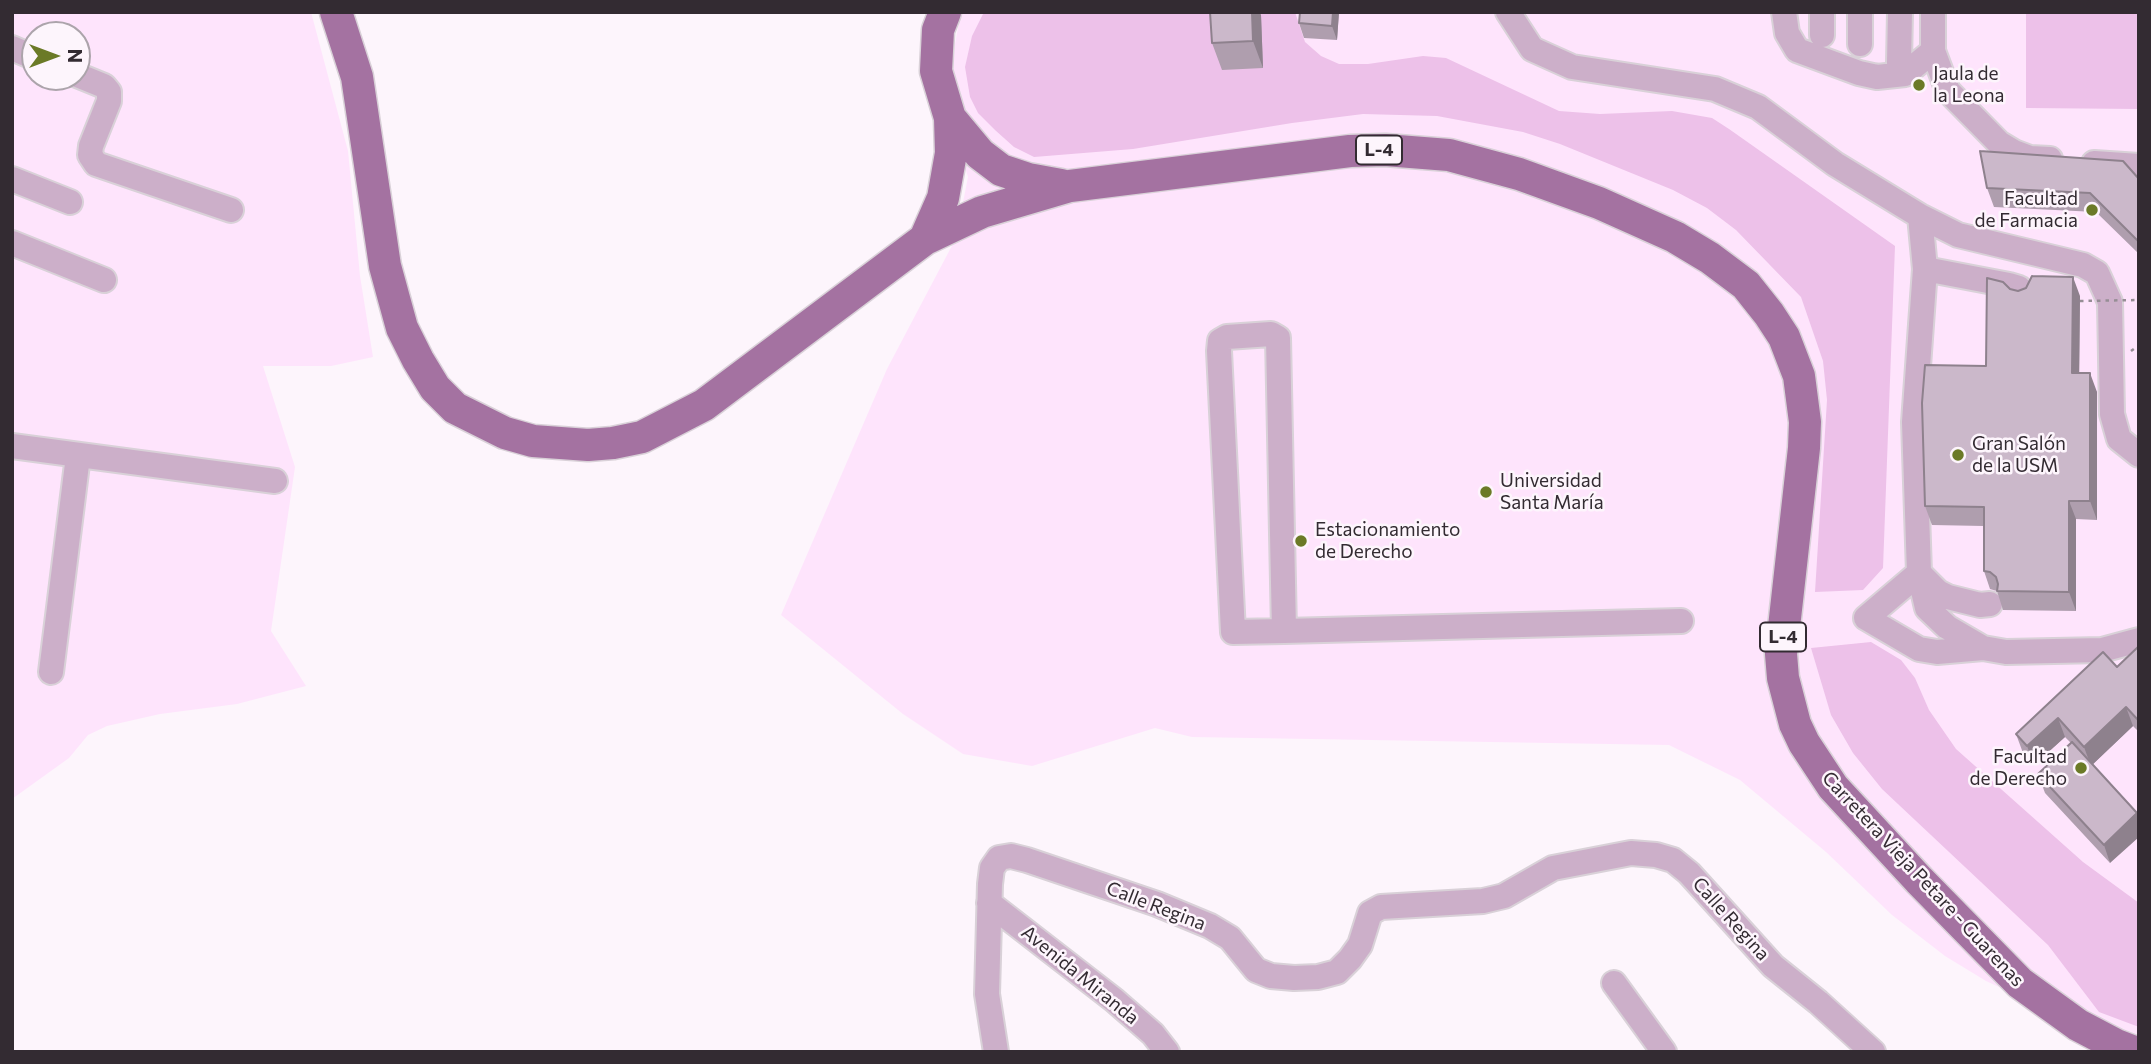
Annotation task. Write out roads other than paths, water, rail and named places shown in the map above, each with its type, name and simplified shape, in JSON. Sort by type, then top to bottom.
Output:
[{"type":"main road","points":[[336,12],[357,77],[385,266],[402,328],[435,388],[455,408],[505,433],[533,441],[565,445],[613,443],[642,437],[704,405],[925,239],[982,212],[1070,186]]},
{"type":"main road","name":"L-4","points":[[945,12],[938,30],[936,71],[950,118],[980,154],[1001,170],[1028,179],[1070,186]]},
{"type":"main road","points":[[925,239],[936,215],[947,178],[951,153],[950,118]]},
{"type":"main road","name":"Carretera Vieja Petare - Guarenas","points":[[1070,186],[1350,151],[1385,150],[1449,155],[1519,174],[1598,203],[1675,237],[1710,258],[1746,285],[1784,337],[1799,376],[1803,398],[1803,461],[1781,654],[1783,678],[1795,724],[1804,743],[1833,787],[2020,983],[2078,1025],[2134,1052]]},
{"type":"street","points":[[1508,12],[1532,49],[1572,67],[1715,89],[1758,107],[1835,164],[1920,216],[1958,235],[2070,261],[2097,273],[2110,302],[2112,414],[2119,439],[2139,455]]},
{"type":"street","points":[[1784,12],[1787,33],[1797,50],[1859,73],[1877,77],[1905,74],[1933,51]]},
{"type":"street","points":[[1860,12],[1860,44]]},
{"type":"street","points":[[1900,12],[1899,63],[1905,74]]},
{"type":"street","points":[[1933,12],[1933,51],[1948,91],[1999,143],[2030,158],[2139,166]]},
{"type":"street","points":[[91,81],[104,86],[109,92],[91,146],[90,155],[96,164],[231,210]]},
{"type":"street","points":[[12,179],[69,202]]},
{"type":"street","points":[[1920,216],[1925,269],[1914,422],[1919,573],[1927,608],[1947,627],[1983,648]]},
{"type":"street","points":[[12,243],[104,280]]},
{"type":"street","points":[[1925,269],[2009,285],[2019,288],[2024,295]]},
{"type":"street","points":[[1284,631],[1278,338],[1271,334],[1227,337],[1220,341],[1219,351],[1233,632],[1284,631],[1681,621]]},
{"type":"street","points":[[12,446],[275,481]]},
{"type":"street","points":[[51,672],[78,456]]},
{"type":"street","points":[[1919,573],[1938,592],[1948,597],[1980,605],[1990,604]]},
{"type":"street","points":[[1919,573],[1866,618],[1919,649],[1937,652],[1983,648],[2006,652],[2102,650],[2139,640]]},
{"type":"street","name":"Calle Regina","points":[[996,1052],[987,994],[989,902],[992,869],[999,858],[1011,856],[1157,904],[1210,926],[1230,938],[1256,970],[1270,976],[1318,977],[1337,972],[1350,959],[1360,945],[1370,913],[1381,906],[1483,901],[1504,896],[1553,869],[1631,853],[1656,855],[1673,860],[1689,873],[1773,965],[1873,1052]]},
{"type":"street","name":"Avenida Miranda","points":[[989,902],[1114,1000],[1153,1034],[1167,1052]]},
{"type":"street","points":[[1614,984],[1664,1052]]},
{"type":"place","name":"Jaula de la Leona","points":[[1919,85]]},
{"type":"place","name":"Facultad de Farmacia","points":[[2092,210]]},
{"type":"place","name":"Gran Salón de la USM","points":[[1958,455]]},
{"type":"place","name":"Universidad Santa María","points":[[1486,492]]},
{"type":"place","name":"Estacionamiento de Derecho","points":[[1301,541]]},
{"type":"place","name":"Facultad de Derecho","points":[[2081,768]]}]
